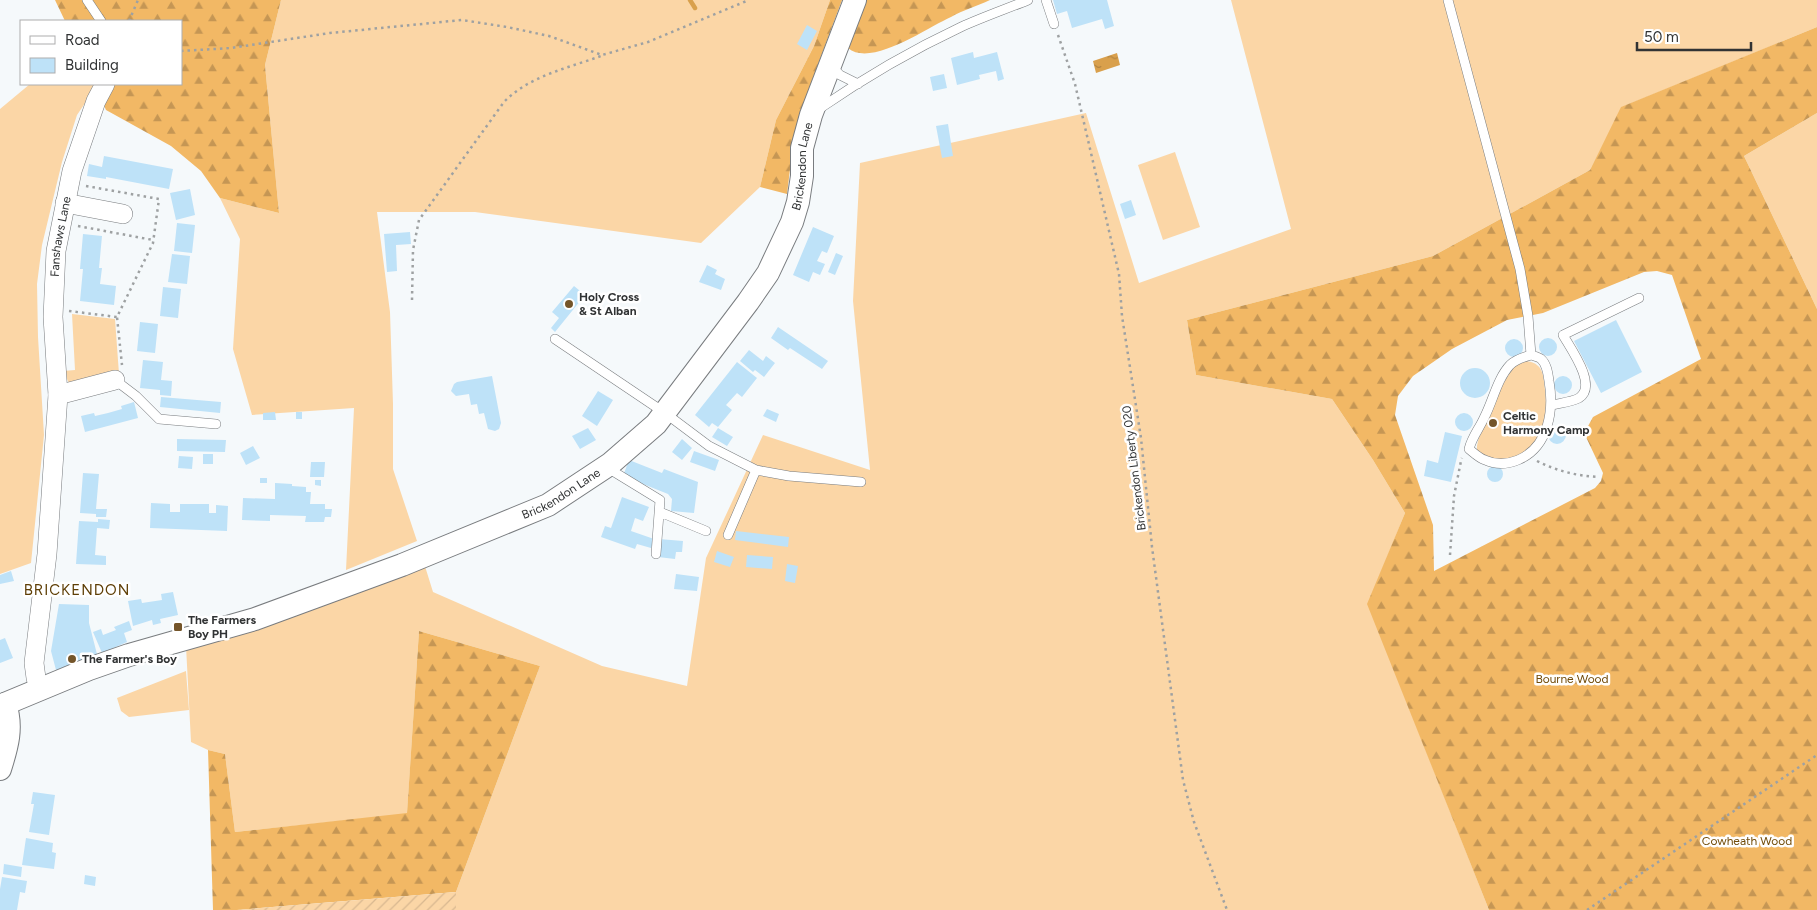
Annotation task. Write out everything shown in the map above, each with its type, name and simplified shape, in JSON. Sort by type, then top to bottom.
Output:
[{"type":"street","name":"Brickendon Lane","points":[[3,705],[89,669],[129,655],[255,619],[402,565],[548,505],[610,464],[656,424],[748,302],[768,272],[784,240],[798,202],[802,176],[802,148],[810,115],[855,0]]},
{"type":"street","name":"Fanshaws Lane","points":[[40,690],[35,671],[35,656],[47,554],[58,395],[53,310],[56,251],[70,183],[96,101],[104,85]]},
{"type":"street","points":[[65,203],[124,214]]},
{"type":"street","points":[[58,395],[115,380]]},
{"type":"street","points":[[0,768],[9,734],[9,714],[3,705]]},
{"type":"lane","points":[[87,0],[100,20]]},
{"type":"lane","points":[[810,115],[928,43],[962,26],[1028,0]]},
{"type":"lane","points":[[1046,0],[1054,24]]},
{"type":"lane","points":[[1448,0],[1520,269],[1528,316],[1531,354]]},
{"type":"lane","points":[[829,64],[840,75],[858,84]]},
{"type":"lane","points":[[1552,405],[1577,399],[1583,394],[1585,387],[1586,377],[1563,335],[1639,298]]},
{"type":"lane","points":[[555,339],[665,413],[709,446],[756,470],[789,476],[861,482]]},
{"type":"lane","points":[[1531,354],[1541,359],[1548,374],[1552,405],[1544,433],[1537,447],[1528,454],[1511,463],[1498,463],[1484,460],[1469,449],[1471,439],[1508,368],[1520,358],[1531,354]]},
{"type":"lane","points":[[115,380],[136,396],[159,419],[216,424]]},
{"type":"lane","points":[[610,464],[612,470],[660,500],[656,554]]},
{"type":"lane","points":[[728,535],[756,470]]},
{"type":"lane","points":[[660,512],[706,531]]},
{"type":"path","points":[[129,20],[138,0]]},
{"type":"path","points":[[412,300],[413,250],[418,220],[504,102],[514,92],[535,80],[602,55],[648,42],[749,0]]},
{"type":"path","points":[[182,51],[231,48],[330,33],[462,20],[549,36],[602,55]]},
{"type":"path","name":"Brickendon Liberty 020","points":[[1054,24],[1075,84],[1119,274],[1122,316],[1141,438],[1152,547],[1183,780],[1194,822],[1227,910]]},
{"type":"path","points":[[70,183],[159,199],[154,240],[117,318],[123,377],[115,380]]},
{"type":"path","points":[[61,223],[154,240]]},
{"type":"path","points":[[53,310],[117,318]]},
{"type":"path","points":[[1450,556],[1454,496],[1460,461],[1469,449]]},
{"type":"path","points":[[1528,454],[1539,462],[1564,472],[1580,476],[1599,477]]},
{"type":"path","points":[[1587,910],[1817,755]]},
{"type":"shaded area","points":[[281,0],[830,0],[814,46],[776,120],[760,187],[701,243],[475,212],[377,212],[390,312],[393,469],[417,541],[346,570],[354,408],[252,415],[233,349],[240,239],[220,198],[279,213],[265,65]]},
{"type":"shaded area","points":[[1231,0],[1817,0],[1817,27],[1622,107],[1590,170],[1433,256],[1187,320],[1196,375],[1332,399],[1373,460],[1405,513],[1368,604],[1489,910],[456,910],[456,892],[540,666],[419,631],[407,814],[235,832],[225,754],[208,750],[191,742],[186,646],[424,563],[433,592],[602,666],[687,686],[706,558],[763,435],[870,470],[853,301],[860,163],[1086,113],[1139,283],[1291,229]]},
{"type":"shaded area","points":[[29,85],[97,85],[77,115],[62,162],[42,245],[37,284],[44,435],[31,563],[0,574],[0,109]]},
{"type":"shaded area","points":[[1817,113],[1817,309],[1744,156]]},
{"type":"shaded area","points":[[1175,152],[1200,227],[1163,240],[1138,165]]},
{"type":"shaded area","points":[[72,314],[115,319],[119,374],[69,383],[63,371],[75,370]]},
{"type":"shaded area","points":[[1526,361],[1538,366],[1544,379],[1545,414],[1539,437],[1533,446],[1514,458],[1494,460],[1488,458],[1477,450],[1485,422],[1503,384],[1513,368],[1519,363]]},
{"type":"shaded area","points":[[186,671],[189,710],[129,717],[121,711],[117,698]]},
{"type":"shaded area","points":[[456,892],[456,910],[237,910]]},
{"type":"green space","points":[[55,0],[281,0],[265,65],[279,213],[220,198],[201,171],[171,146],[106,110],[94,85],[182,85],[182,20],[65,20]]},
{"type":"green space","points":[[830,0],[842,0],[801,110],[793,145],[787,194],[760,187],[776,120],[814,46]]},
{"type":"green space","points":[[863,0],[990,0],[885,50],[858,53],[848,48]]},
{"type":"green space","points":[[1817,27],[1817,113],[1744,156],[1817,309],[1817,910],[1489,910],[1367,604],[1405,513],[1373,460],[1332,399],[1196,375],[1187,320],[1433,256],[1590,170],[1621,107]],"holes":[[[1657,271],[1672,275],[1701,359],[1593,417],[1587,428],[1586,437],[1603,473],[1601,481],[1595,488],[1434,571],[1433,525],[1395,415],[1398,396],[1413,376],[1452,349],[1507,320],[1543,313],[1644,272]]]},
{"type":"green space","points":[[419,631],[540,666],[456,892],[237,910],[213,910],[208,750],[225,754],[235,832],[407,813]]},
{"type":"water","points":[[1117,53],[1120,65],[1096,73],[1093,61]]},
{"type":"building","points":[[1053,0],[1107,0],[1114,26],[1105,29],[1102,19],[1072,28],[1067,11],[1057,14]]},
{"type":"building","points":[[807,25],[817,31],[807,50],[797,44]]},
{"type":"building","points":[[973,52],[974,58],[997,52],[1004,79],[998,81],[996,71],[979,75],[980,79],[957,85],[951,58]]},
{"type":"building","points":[[944,74],[947,88],[933,91],[930,77]]},
{"type":"building","points":[[948,124],[953,156],[942,158],[936,126]]},
{"type":"building","points":[[104,156],[173,169],[169,189],[106,177],[106,179],[87,176],[89,164],[102,167]]},
{"type":"building","points":[[190,189],[195,215],[176,220],[170,193]]},
{"type":"building","points":[[1131,200],[1136,215],[1125,219],[1120,204]]},
{"type":"building","points":[[177,223],[195,225],[192,253],[174,251]]},
{"type":"building","points":[[813,227],[834,236],[827,253],[822,251],[817,261],[825,264],[820,275],[813,272],[809,282],[793,275]]},
{"type":"building","points":[[410,232],[411,244],[396,245],[397,271],[387,272],[384,234]]},
{"type":"building","points":[[83,234],[102,236],[99,268],[102,268],[100,284],[116,286],[114,305],[80,301],[83,269],[80,269]]},
{"type":"building","points":[[836,253],[843,256],[835,275],[828,272]]},
{"type":"building","points":[[172,254],[190,256],[187,284],[168,282]]},
{"type":"building","points":[[707,265],[717,270],[715,274],[725,279],[721,290],[699,282]]},
{"type":"building","name":"Holy Cross & St Alban","points":[[574,286],[585,295],[555,332],[551,328],[559,318],[552,312]]},
{"type":"building","points":[[163,287],[181,289],[178,318],[160,316]]},
{"type":"building","points":[[1616,320],[1642,372],[1601,393],[1574,341]]},
{"type":"building","points":[[140,322],[158,324],[155,353],[137,351]]},
{"type":"building","points":[[778,327],[828,361],[822,369],[771,338]]},
{"type":"building","points":[[1548,338],[1554,341],[1557,347],[1554,353],[1548,356],[1542,353],[1539,347],[1542,341]]},
{"type":"building","points":[[1514,339],[1520,342],[1523,348],[1520,354],[1514,357],[1508,354],[1505,348],[1508,342]]},
{"type":"building","points":[[749,350],[763,361],[766,356],[775,363],[764,377],[755,370],[753,372],[740,361]]},
{"type":"building","points":[[143,360],[163,362],[161,380],[172,381],[171,396],[160,395],[160,390],[140,388]]},
{"type":"building","points":[[737,362],[757,378],[742,397],[737,393],[726,405],[732,410],[718,427],[712,423],[709,427],[695,415]]},
{"type":"building","points":[[1475,368],[1486,372],[1490,383],[1486,394],[1475,398],[1464,394],[1460,383],[1464,372]]},
{"type":"building","points":[[492,376],[501,423],[499,429],[495,431],[488,429],[484,413],[479,414],[477,404],[471,405],[469,394],[456,396],[451,391],[457,382]]},
{"type":"building","points":[[1563,376],[1569,379],[1572,385],[1569,391],[1563,394],[1557,391],[1554,385],[1557,379]]},
{"type":"building","points":[[598,391],[613,400],[597,426],[582,416]]},
{"type":"building","points":[[161,397],[221,402],[220,413],[160,407]]},
{"type":"building","points":[[134,402],[138,418],[85,432],[81,416],[94,413],[95,416],[108,413],[122,409],[121,406]]},
{"type":"building","points":[[767,409],[779,414],[776,422],[763,416]]},
{"type":"building","points":[[275,412],[276,420],[263,420],[263,413]]},
{"type":"building","points":[[296,412],[302,412],[302,419],[296,419]]},
{"type":"building","points":[[1464,413],[1470,416],[1473,422],[1470,428],[1464,431],[1458,428],[1455,422],[1458,416]]},
{"type":"building","points":[[1557,426],[1563,429],[1566,435],[1563,441],[1557,444],[1551,441],[1548,435],[1551,429]]},
{"type":"building","points":[[588,428],[596,440],[580,449],[572,436]]},
{"type":"building","points":[[718,428],[733,437],[727,446],[712,437]]},
{"type":"building","points":[[1445,432],[1462,436],[1451,482],[1424,476],[1427,460],[1438,463]]},
{"type":"building","points":[[177,439],[226,440],[225,452],[177,451]]},
{"type":"building","points":[[682,439],[692,448],[682,460],[672,452]]},
{"type":"building","points":[[253,446],[260,458],[246,465],[240,453]]},
{"type":"building","points":[[694,451],[719,460],[715,471],[690,462]]},
{"type":"building","points":[[203,454],[213,454],[213,464],[203,464]]},
{"type":"building","points":[[179,456],[193,457],[192,469],[178,468]]},
{"type":"building","points":[[629,460],[662,473],[664,469],[698,482],[694,513],[671,511],[672,499],[668,494],[623,476]]},
{"type":"building","points":[[311,462],[325,462],[324,477],[310,477]]},
{"type":"building","points":[[1492,466],[1498,466],[1503,471],[1501,480],[1492,482],[1487,477],[1487,471]]},
{"type":"building","points":[[83,473],[99,474],[96,509],[107,509],[106,517],[96,517],[96,514],[80,513]]},
{"type":"building","points":[[260,478],[267,478],[267,483],[260,483]]},
{"type":"building","points":[[315,480],[321,480],[321,486],[315,485]]},
{"type":"building","points":[[275,483],[306,487],[306,492],[311,492],[310,504],[325,504],[325,509],[332,509],[331,517],[325,517],[324,522],[305,522],[306,516],[270,515],[270,521],[242,520],[243,498],[275,499]]},
{"type":"building","points":[[622,497],[649,507],[643,521],[635,518],[631,531],[654,539],[651,548],[637,544],[635,549],[601,537],[605,526],[611,528]]},
{"type":"building","points":[[151,503],[170,504],[170,512],[180,512],[180,504],[209,504],[209,513],[216,513],[216,505],[228,506],[227,531],[150,528]]},
{"type":"building","points":[[98,519],[110,520],[109,529],[97,528],[95,555],[106,556],[106,565],[76,564],[79,521],[98,522]]},
{"type":"building","points":[[736,531],[789,537],[788,547],[735,540]]},
{"type":"building","points":[[659,539],[683,541],[682,552],[676,552],[675,559],[658,557]]},
{"type":"building","points":[[717,551],[734,557],[730,567],[714,562]]},
{"type":"building","points":[[747,555],[773,557],[772,569],[746,567]]},
{"type":"building","points":[[787,564],[798,566],[795,583],[785,581]]},
{"type":"building","points":[[11,571],[14,581],[0,584],[0,575]]},
{"type":"building","points":[[676,574],[699,577],[697,591],[674,589]]},
{"type":"building","points":[[173,592],[178,615],[160,619],[161,623],[153,625],[152,620],[133,626],[128,601],[141,599],[142,603],[162,600],[161,594]]},
{"type":"building","points":[[59,604],[89,605],[89,623],[98,658],[56,670],[51,651]]},
{"type":"building","points":[[129,621],[132,630],[124,633],[127,642],[102,653],[93,632],[101,629],[103,635],[116,630],[114,627]]},
{"type":"building","points":[[5,638],[13,658],[0,663],[0,640]]},
{"type":"building","points":[[33,792],[55,795],[49,835],[29,832],[34,804],[31,804]]},
{"type":"building","points":[[26,838],[53,843],[52,852],[56,853],[54,869],[22,865]]},
{"type":"building","points":[[4,864],[22,867],[21,877],[3,874]]},
{"type":"building","points":[[85,875],[96,877],[95,886],[84,884]]},
{"type":"building","points":[[2,877],[27,881],[25,893],[20,892],[17,910],[0,910]]},
{"type":"waterway","points":[[690,0],[695,8]]},
{"type":"place","name":"Holy Cross & St Alban","points":[[569,304]]},
{"type":"place","name":"Celtic Harmony Camp","points":[[1493,423]]},
{"type":"place","name":"The Farmers Boy PH","points":[[178,627]]},
{"type":"place","name":"The Farmer's Boy","points":[[72,659]]},
{"type":"district","name":"BRICKENDON","points":[[77,590]]},
{"type":"park label","name":"Bourne Wood","points":[[1572,679]]},
{"type":"park label","name":"Cowheath Wood","points":[[1747,841]]}]
